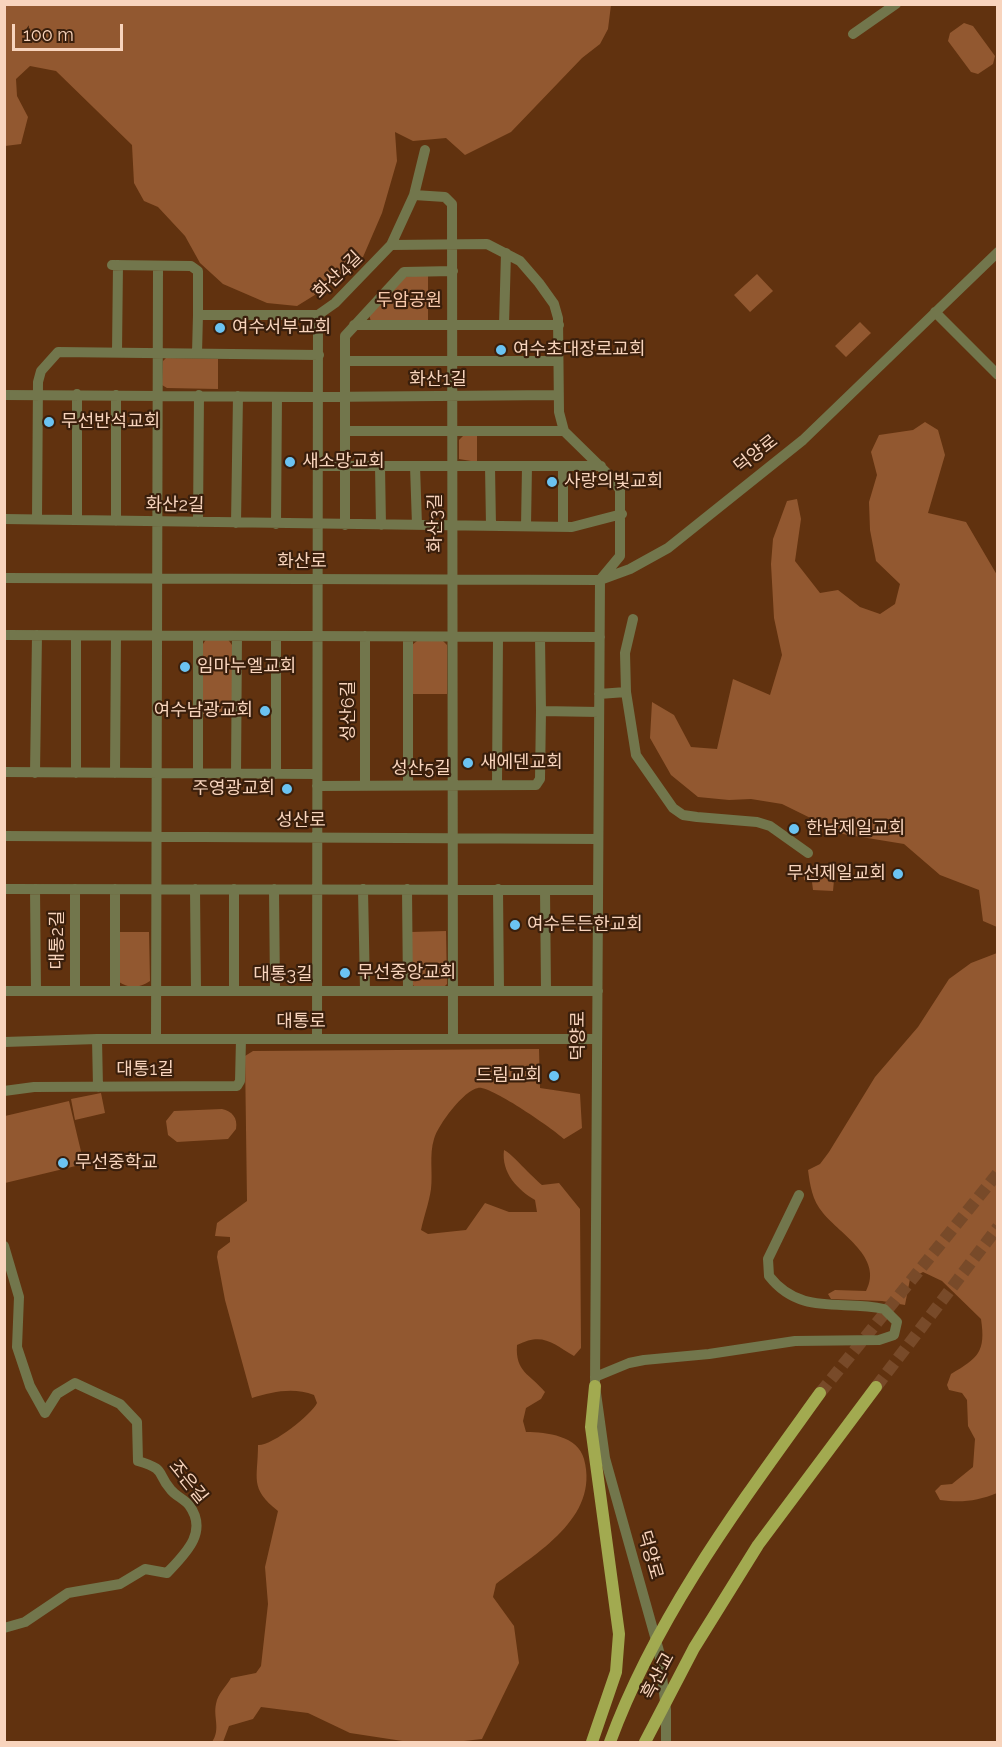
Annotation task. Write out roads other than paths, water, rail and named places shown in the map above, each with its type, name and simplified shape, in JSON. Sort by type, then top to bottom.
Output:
[{"type":"main road","points":[[591,1743],[616,1672],[619,1635],[591,1427],[595,1382]]},
{"type":"main road","name":"흑산교","points":[[645,1743],[694,1648],[758,1545],[876,1387]]},
{"type":"main road","name":"덕양로","points":[[666,1626],[726,1525],[820,1393]]},
{"type":"main road","name":"흑산교","points":[[610,1743],[636,1682],[666,1626]]},
{"type":"street","points":[[852,34],[896,4]]},
{"type":"street","points":[[414,195],[425,150]]},
{"type":"street","name":"화산4길","points":[[198,315],[318,315],[335,303],[391,245],[414,195]]},
{"type":"street","name":"화산3길","points":[[414,195],[450,199],[453,246],[453,637]]},
{"type":"street","points":[[391,245],[487,244],[520,261],[549,296],[557,312],[559,325],[558,395],[564,431],[601,466],[620,490],[622,514],[620,556],[600,580]]},
{"type":"street","name":"덕양로","points":[[666,1743],[666,1710],[659,1651],[608,1472],[595,1382],[600,580],[630,569],[668,548],[803,440],[998,252]]},
{"type":"street","points":[[504,325],[506,253]]},
{"type":"street","points":[[117,352],[115,265],[191,266],[198,271],[197,353]]},
{"type":"street","points":[[156,1039],[158,266]]},
{"type":"street","points":[[345,525],[345,336],[404,272],[453,271]]},
{"type":"street","points":[[935,312],[998,375]]},
{"type":"street","points":[[318,315],[318,524]]},
{"type":"street","points":[[354,325],[559,325]]},
{"type":"street","points":[[37,519],[39,375],[58,352],[319,355]]},
{"type":"street","points":[[345,362],[558,360]]},
{"type":"street","points":[[77,394],[77,520]]},
{"type":"street","points":[[116,394],[116,521]]},
{"type":"street","name":"화산1길","points":[[4,395],[158,394],[277,397],[558,395]]},
{"type":"street","points":[[198,522],[199,395]]},
{"type":"street","points":[[236,523],[238,396]]},
{"type":"street","points":[[276,524],[277,397]]},
{"type":"street","points":[[345,431],[564,431]]},
{"type":"street","points":[[318,466],[601,466]]},
{"type":"street","points":[[380,466],[381,525]]},
{"type":"street","points":[[415,466],[417,525]]},
{"type":"street","points":[[490,466],[491,526]]},
{"type":"street","points":[[526,526],[527,466]]},
{"type":"street","points":[[563,466],[563,527]]},
{"type":"street","name":"화산2길","points":[[4,519],[563,527],[581,526],[622,514]]},
{"type":"street","name":"성산6길","points":[[318,524],[318,889]]},
{"type":"street","name":"화산로","points":[[4,578],[600,580]]},
{"type":"street","points":[[633,619],[625,653],[626,692],[636,755],[673,808],[690,816],[757,822],[770,826],[808,853]]},
{"type":"street","points":[[4,635],[600,637]]},
{"type":"street","points":[[35,772],[37,635]]},
{"type":"street","points":[[75,773],[76,636]]},
{"type":"street","points":[[115,773],[116,636]]},
{"type":"street","points":[[198,636],[198,773]]},
{"type":"street","points":[[236,774],[237,636]]},
{"type":"street","points":[[276,636],[276,774]]},
{"type":"street","name":"성산6길","points":[[365,636],[365,785]]},
{"type":"street","points":[[408,637],[408,785]]},
{"type":"street","points":[[453,637],[453,1039]]},
{"type":"street","points":[[497,785],[498,637]]},
{"type":"street","points":[[540,637],[541,711],[599,712]]},
{"type":"street","points":[[599,694],[626,692]]},
{"type":"street","name":"성산5길","points":[[4,772],[276,774],[365,785],[539,783],[541,711]]},
{"type":"street","name":"성산로","points":[[4,836],[598,839]]},
{"type":"street","name":"대통2길","points":[[4,889],[598,890]]},
{"type":"street","name":"대통2길","points":[[35,889],[36,991]]},
{"type":"street","name":"대통2길","points":[[75,889],[75,991]]},
{"type":"street","points":[[114,991],[115,889]]},
{"type":"street","points":[[195,889],[196,991]]},
{"type":"street","points":[[234,889],[234,991]]},
{"type":"street","points":[[274,889],[274,991]]},
{"type":"street","points":[[317,1039],[318,889]]},
{"type":"street","points":[[363,889],[365,991]]},
{"type":"street","points":[[407,889],[408,991]]},
{"type":"street","points":[[498,889],[499,991]]},
{"type":"street","points":[[545,890],[546,991]]},
{"type":"street","name":"대통3길","points":[[4,991],[597,991]]},
{"type":"street","points":[[97,1039],[98,1087]]},
{"type":"street","name":"대통로","points":[[4,1042],[97,1039],[597,1039]]},
{"type":"street","name":"대통1길","points":[[4,1091],[34,1087],[237,1086],[240,1081],[241,1039]]},
{"type":"street","points":[[595,1382],[629,1363],[644,1360],[709,1354],[795,1341],[879,1340],[894,1335],[897,1322],[894,1316],[884,1309],[810,1303],[790,1293],[769,1276],[768,1259],[799,1195]]},
{"type":"street","name":"조은길","points":[[4,1246],[19,1292],[17,1347],[30,1386],[45,1413],[57,1395],[75,1383],[124,1407],[137,1422],[138,1461],[161,1472],[170,1489],[189,1505],[198,1526],[195,1541],[168,1573],[145,1569],[120,1584],[68,1593],[22,1624],[4,1628]]},
{"type":"tunnel","points":[[820,1393],[998,1173]]},
{"type":"tunnel","points":[[876,1387],[998,1227]]},
{"type":"place","name":"여수서부교회","points":[[220,328]]},
{"type":"place","name":"여수초대장로교회","points":[[501,350]]},
{"type":"place","name":"무선반석교회","points":[[49,422]]},
{"type":"place","name":"새소망교회","points":[[290,462]]},
{"type":"place","name":"사랑의빛교회","points":[[552,482]]},
{"type":"place","name":"임마누엘교회","points":[[185,667]]},
{"type":"place","name":"여수남광교회","points":[[265,711]]},
{"type":"place","name":"새에덴교회","points":[[468,763]]},
{"type":"place","name":"주영광교회","points":[[287,789]]},
{"type":"place","name":"한남제일교회","points":[[794,829]]},
{"type":"place","name":"무선제일교회","points":[[898,874]]},
{"type":"place","name":"여수든든한교회","points":[[515,925]]},
{"type":"place","name":"무선중앙교회","points":[[345,973]]},
{"type":"place","name":"드림교회","points":[[554,1076]]},
{"type":"place","name":"무선중학교","points":[[63,1163]]},
{"type":"park label","name":"두암공원","points":[[409,301]]}]
